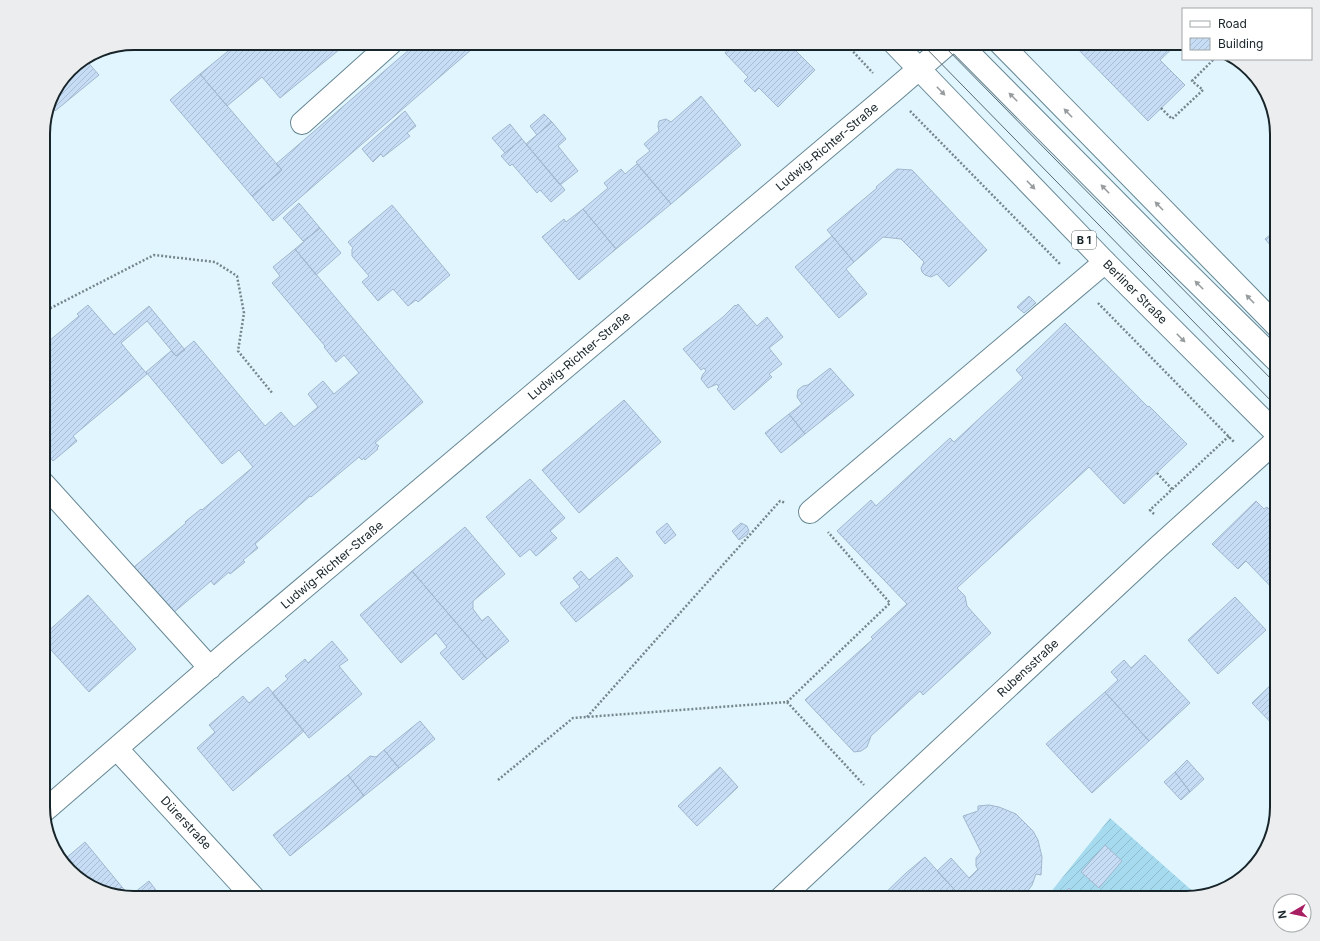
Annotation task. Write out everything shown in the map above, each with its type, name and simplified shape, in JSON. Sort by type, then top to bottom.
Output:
[{"type":"street","points":[[302,123],[383,50]]},
{"type":"street","name":"Berliner Straße","points":[[901,50],[1105,262],[1270,427]]},
{"type":"street","name":"Ludwig-Richter-Straße","points":[[50,806],[210,668],[941,50]]},
{"type":"street","points":[[965,50],[1270,354]]},
{"type":"street","points":[[1007,50],[1270,319]]},
{"type":"street","points":[[1089,174],[1108,154]]},
{"type":"street","points":[[810,512],[1105,262]]},
{"type":"street","name":"Rubensstraße","points":[[789,891],[1151,554],[1270,446]]},
{"type":"street","points":[[50,491],[210,668]]},
{"type":"street","name":"Dürerstraße","points":[[117,749],[248,891]]},
{"type":"path","points":[[1161,108],[1172,119],[1195,98],[1203,90],[1192,81],[1213,60]]},
{"type":"path","points":[[50,308],[154,255],[215,262],[237,276],[244,313],[238,351],[273,394]]},
{"type":"path","points":[[1155,515],[1150,510],[1229,436]]},
{"type":"path","points":[[1157,473],[1172,489]]},
{"type":"path","points":[[498,780],[573,718],[587,717],[787,702],[890,602],[810,512],[780,501],[587,717]]},
{"type":"path","points":[[787,702],[881,805]]},
{"type":"shaded area","points":[[1110,818],[1192,890],[1186,891],[1052,891]]},
{"type":"building","points":[[229,50],[339,50],[280,98],[262,77],[227,106],[200,74]]},
{"type":"building","points":[[409,50],[471,50],[273,221],[252,196],[282,170],[276,164]]},
{"type":"building","points":[[727,50],[795,50],[815,70],[778,107],[759,88],[755,92],[744,81],[748,77],[725,53]]},
{"type":"building","points":[[1079,50],[1171,50],[1160,60],[1185,85],[1148,121]]},
{"type":"building","points":[[89,63],[99,75],[55,111],[54,109],[56,102],[67,83]]},
{"type":"building","points":[[200,74],[282,170],[252,196],[170,100]]},
{"type":"building","points":[[701,96],[741,145],[671,204],[636,162],[650,151],[644,144],[659,131],[659,121],[666,119],[671,122]]},
{"type":"building","points":[[405,111],[416,126],[407,133],[410,136],[383,157],[381,154],[373,162],[362,149]]},
{"type":"building","points":[[544,114],[552,122],[537,135],[530,126]]},
{"type":"building","points":[[552,122],[566,139],[558,146],[578,171],[560,185],[526,144]]},
{"type":"building","points":[[510,124],[522,139],[505,153],[492,138]]},
{"type":"building","points":[[522,139],[565,190],[551,202],[540,190],[537,193],[512,164],[510,166],[501,156]]},
{"type":"building","points":[[637,164],[671,204],[616,249],[583,209],[608,188],[604,183],[621,169],[625,174]]},
{"type":"building","points":[[897,169],[912,170],[987,250],[949,287],[937,274],[931,277],[922,272],[921,268],[924,262],[901,239],[883,237],[854,262],[827,230]]},
{"type":"building","points":[[299,203],[320,228],[303,241],[283,218]]},
{"type":"building","points":[[392,205],[450,275],[418,302],[416,300],[408,306],[393,289],[378,301],[362,282],[369,276],[352,256],[353,248],[348,242]]},
{"type":"building","points":[[583,209],[616,249],[579,280],[542,237],[564,219],[566,222]]},
{"type":"building","points":[[320,228],[341,253],[316,275],[295,249]]},
{"type":"building","points":[[1270,235],[1270,245],[1265,239]]},
{"type":"building","points":[[832,236],[854,262],[846,269],[867,294],[839,318],[795,267]]},
{"type":"building","points":[[295,249],[423,402],[375,443],[379,446],[377,448],[378,449],[365,460],[364,458],[362,460],[359,457],[311,497],[310,496],[255,544],[258,548],[243,560],[245,562],[230,574],[229,572],[214,585],[211,581],[173,613],[134,567],[186,523],[185,522],[201,509],[202,510],[253,467],[239,450],[222,464],[146,372],[171,351],[176,356],[194,341],[265,426],[281,412],[294,427],[318,407],[308,394],[323,381],[334,394],[359,373],[344,355],[336,362],[324,347],[325,346],[272,283],[280,276],[273,267]]},
{"type":"building","points":[[1029,296],[1036,303],[1024,313],[1017,307]]},
{"type":"building","points":[[738,304],[757,326],[767,317],[783,337],[769,348],[782,364],[769,374],[772,377],[734,410],[717,389],[719,387],[717,384],[708,388],[701,379],[706,371],[704,368],[701,370],[683,349]]},
{"type":"building","points":[[88,305],[114,335],[149,306],[185,350],[176,356],[147,321],[121,343],[147,374],[73,436],[77,441],[53,461],[50,457],[50,340],[79,316],[77,314]]},
{"type":"building","points":[[1065,323],[1187,444],[1124,504],[1089,467],[957,588],[965,596],[967,606],[991,633],[923,695],[920,691],[871,736],[867,747],[861,751],[854,752],[805,700],[873,639],[871,637],[907,604],[837,531],[871,500],[876,506],[950,438],[954,442],[1023,378],[1016,370]]},
{"type":"building","points":[[830,368],[854,395],[805,434],[789,414],[802,404],[797,397],[798,390],[803,386],[808,385]]},
{"type":"building","points":[[624,400],[661,442],[579,513],[542,470]]},
{"type":"building","points":[[789,414],[805,434],[781,453],[765,433]]},
{"type":"building","points":[[530,479],[565,518],[550,531],[557,538],[536,556],[530,549],[520,557],[486,517]]},
{"type":"building","points":[[1256,501],[1264,509],[1267,507],[1270,510],[1270,586],[1246,561],[1238,569],[1212,544]]},
{"type":"building","points":[[667,523],[676,535],[665,544],[656,532]]},
{"type":"building","points":[[741,523],[747,526],[749,531],[747,535],[739,540],[732,531]]},
{"type":"building","points":[[465,527],[505,574],[473,601],[473,609],[482,621],[488,616],[509,641],[487,659],[412,571]]},
{"type":"building","points":[[617,557],[633,576],[576,622],[560,603],[580,587],[573,578],[581,571],[589,580]]},
{"type":"building","points":[[412,571],[487,659],[463,680],[440,653],[447,647],[436,633],[401,663],[360,615]]},
{"type":"building","points":[[88,595],[136,649],[89,692],[50,649],[50,630]]},
{"type":"building","points":[[1235,597],[1266,630],[1218,674],[1188,640]]},
{"type":"building","points":[[332,641],[348,660],[339,666],[362,694],[309,738],[272,693],[288,679],[285,676],[305,659],[308,663]]},
{"type":"building","points":[[1145,655],[1190,703],[1149,741],[1105,692],[1118,680],[1111,672],[1124,660],[1131,668]]},
{"type":"building","points":[[1270,686],[1270,722],[1252,703]]},
{"type":"building","points":[[268,687],[304,731],[233,791],[197,748],[215,732],[209,725],[243,696],[249,703]]},
{"type":"building","points":[[1105,692],[1149,741],[1092,793],[1046,744]]},
{"type":"building","points":[[420,721],[435,739],[399,768],[384,750]]},
{"type":"building","points":[[384,750],[399,768],[364,796],[348,775],[370,756],[376,757]]},
{"type":"building","points":[[1187,760],[1204,779],[1190,792],[1175,772]]},
{"type":"building","points":[[720,767],[738,787],[697,826],[678,806]]},
{"type":"building","points":[[1175,772],[1190,792],[1181,800],[1164,782]]},
{"type":"building","points":[[348,775],[364,796],[290,856],[273,835]]},
{"type":"building","points":[[989,805],[999,807],[1016,814],[1033,831],[1038,840],[1042,857],[1041,875],[1036,874],[1028,891],[956,891],[937,871],[951,858],[969,878],[978,869],[976,866],[976,858],[981,852],[963,816],[978,811],[978,806]]},
{"type":"building","points":[[85,842],[122,887],[119,889],[107,887],[87,877],[67,857]]},
{"type":"building","points":[[1105,845],[1122,861],[1099,888],[1081,872]]},
{"type":"building","points":[[925,857],[956,891],[887,891]]},
{"type":"building","points":[[149,881],[157,891],[136,891]]},
{"type":"tram line","points":[[928,50],[1270,400]]},
{"type":"tram line","points":[[948,50],[1270,378]]}]
